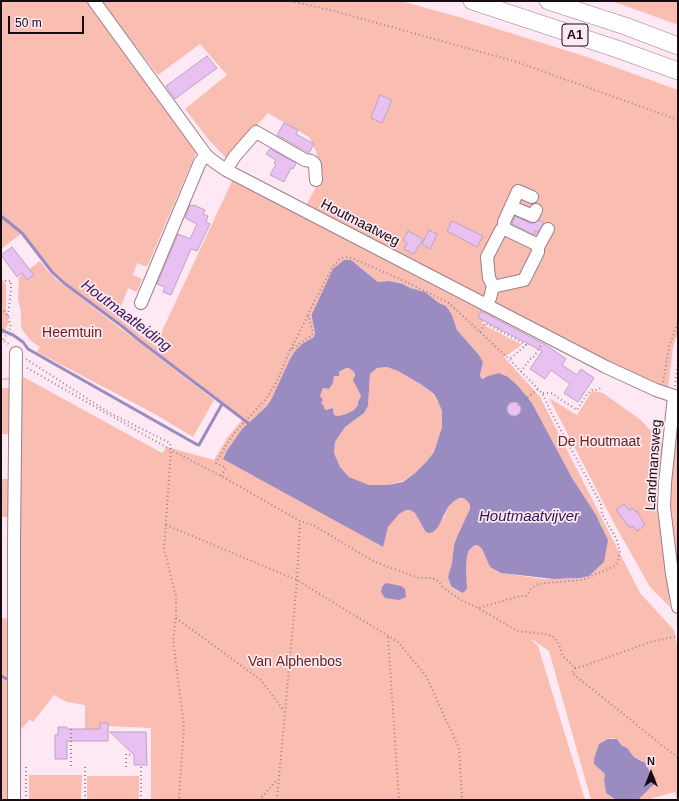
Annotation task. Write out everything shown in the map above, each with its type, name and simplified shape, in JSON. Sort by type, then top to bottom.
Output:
[{"type":"highway","name":"A1","points":[[472,1],[613,47],[678,71]]},
{"type":"highway","name":"A1","points":[[548,1],[625,26],[678,46]]},
{"type":"street","name":"Houtmaatweg","points":[[94,1],[206,155],[226,170],[612,370],[661,393],[674,396]]},
{"type":"street","points":[[226,170],[235,156],[256,132],[305,160],[311,161],[315,165],[316,180]]},
{"type":"street","points":[[141,303],[200,162],[206,155]]},
{"type":"street","points":[[504,229],[504,222],[518,191],[532,197]]},
{"type":"street","points":[[512,207],[533,216],[536,210]]},
{"type":"street","points":[[486,305],[490,298],[493,286],[489,278],[487,257],[498,233],[504,229]]},
{"type":"street","points":[[504,229],[536,244],[538,247]]},
{"type":"street","points":[[493,286],[524,280],[538,252],[538,247],[548,229]]},
{"type":"street","points":[[14,800],[16,353]]},
{"type":"street","name":"Landmansweg","points":[[674,396],[664,507],[670,560],[678,607]]},
{"type":"path","points":[[291,1],[334,11],[517,62],[678,120]]},
{"type":"path","points":[[221,476],[226,468],[216,463],[235,432],[266,399],[276,382],[290,350],[332,268],[342,258],[349,257],[400,279],[449,303],[510,359],[542,393],[601,504],[602,514],[616,538],[620,551],[615,566],[582,580],[536,585],[526,596],[520,596],[478,608]]},
{"type":"path","points":[[1,281],[10,281],[11,290],[8,316],[11,326],[3,340],[1,339]]},
{"type":"path","points":[[1,308],[8,316]]},
{"type":"path","points":[[290,350],[311,336],[313,333],[308,314]]},
{"type":"path","points":[[661,393],[669,347],[678,321]]},
{"type":"path","points":[[480,332],[485,323],[526,345],[510,359]]},
{"type":"path","points":[[521,372],[530,360],[534,358],[545,336]]},
{"type":"path","points":[[16,353],[27,368],[300,521],[313,525],[374,562],[419,578],[432,578],[438,581],[443,588],[464,602],[478,608],[517,631],[545,634],[554,637],[559,644],[562,655],[575,668]]},
{"type":"path","points":[[16,353],[108,412],[170,443],[171,450],[164,549],[176,596],[174,640],[184,727],[179,796],[180,800]]},
{"type":"path","points":[[674,396],[678,361]]},
{"type":"path","points":[[542,393],[551,393],[578,410],[586,394],[592,390],[601,388]]},
{"type":"path","points":[[518,405],[538,389]]},
{"type":"path","points":[[277,800],[300,521]]},
{"type":"path","points":[[166,525],[296,580],[398,642],[426,676],[459,748],[462,800]]},
{"type":"path","points":[[176,618],[261,680],[284,712]]},
{"type":"path","points":[[575,668],[650,642],[678,636]]},
{"type":"path","points":[[388,637],[399,800]]},
{"type":"path","points":[[575,668],[572,673],[678,758]]},
{"type":"path","points":[[70,729],[71,767]]},
{"type":"path","points":[[126,767],[126,754],[132,755]]},
{"type":"path","points":[[26,767],[26,800]]},
{"type":"path","points":[[85,767],[85,800]]},
{"type":"path","points":[[141,767],[141,800]]},
{"type":"path","points":[[259,800],[278,779]]},
{"type":"green space","name":"Van Alphenbos","points":[[1,1],[89,1],[198,148],[147,267],[137,263],[133,275],[142,279],[137,292],[128,288],[117,317],[155,346],[233,179],[303,214],[379,257],[486,313],[482,324],[522,345],[504,357],[540,397],[640,593],[674,630],[678,651],[678,800],[675,792],[646,800],[638,800],[652,786],[651,774],[641,760],[634,757],[627,748],[621,745],[617,739],[613,738],[608,739],[595,764],[605,774],[604,780],[606,793],[616,800],[591,800],[549,651],[530,638],[538,646],[585,800],[151,800],[151,728],[108,726],[108,723],[101,723],[100,729],[85,729],[85,705],[67,702],[54,695],[33,722],[30,719],[16,735],[18,374],[162,453],[167,447],[214,460],[227,438],[243,419],[64,283],[52,272],[22,233],[1,249]],"holes":[[[360,267],[378,282],[389,281],[403,284],[410,288],[425,292],[439,303],[446,306],[452,315],[457,330],[479,355],[483,362],[480,375],[481,378],[518,386],[532,403],[572,478],[602,526],[604,562],[589,576],[580,578],[543,579],[501,573],[490,567],[482,549],[475,545],[469,550],[467,556],[467,587],[461,593],[451,586],[448,577],[452,563],[454,545],[470,509],[468,500],[459,498],[448,507],[444,518],[424,529],[415,513],[410,510],[405,510],[399,514],[388,527],[382,547],[313,507],[228,449],[242,429],[267,406],[278,388],[290,359],[302,344],[314,337],[315,333],[312,318]]]},
{"type":"green space","points":[[100,1],[401,1],[459,17],[584,56],[678,90],[678,333],[673,347],[668,390],[515,316],[307,204],[317,185],[319,166],[316,151],[309,137],[268,113],[227,159],[209,140],[185,109],[227,75],[200,44],[158,75]]},
{"type":"green space","points":[[611,1],[678,1],[678,25],[637,10]]},
{"type":"green space","name":"Heemtuin","points":[[40,261],[56,279],[214,400],[193,437],[155,414],[37,352],[40,347],[31,341],[21,326],[21,311],[18,300],[19,277]]},
{"type":"green space","points":[[1,277],[6,285],[6,309],[9,323],[3,334],[1,334]]},
{"type":"green space","points":[[387,367],[398,371],[422,385],[433,394],[442,411],[442,427],[434,452],[415,473],[403,481],[388,485],[369,485],[349,477],[340,467],[334,453],[335,442],[345,427],[364,413],[368,406],[370,374],[377,368]]},
{"type":"green space","points":[[346,368],[349,368],[354,372],[355,382],[361,396],[358,405],[354,410],[338,416],[334,415],[333,408],[326,410],[324,408],[321,404],[320,396],[323,388],[328,389],[333,383],[334,376]]},
{"type":"green space","points":[[1,378],[11,378],[12,434],[1,434],[1,388],[10,388],[10,380],[1,380]]},
{"type":"green space","name":"De Houtmaat","points":[[592,391],[603,393],[642,421],[664,446],[658,481],[670,607],[650,587],[614,523],[549,398],[577,415]]},
{"type":"green space","points":[[678,401],[678,578],[669,505]]},
{"type":"green space","points":[[1,479],[13,479],[13,517],[1,517]]},
{"type":"green space","points":[[1,618],[11,619],[10,800],[1,800]]},
{"type":"green space","points":[[29,775],[82,775],[81,800],[29,800]]},
{"type":"green space","points":[[87,776],[139,776],[139,800],[87,800]]},
{"type":"water","name":"Houtmaatvijver","points":[[344,260],[351,260],[378,282],[389,281],[403,284],[410,288],[425,292],[439,303],[446,306],[452,315],[457,330],[479,355],[483,362],[480,375],[481,378],[483,379],[499,373],[508,377],[518,386],[532,403],[572,478],[596,515],[608,540],[604,562],[589,576],[580,578],[554,579],[501,573],[490,567],[482,549],[475,545],[469,550],[467,556],[467,588],[462,593],[451,586],[448,577],[452,563],[454,545],[470,509],[470,504],[464,498],[459,498],[448,507],[438,527],[433,532],[429,533],[426,532],[415,513],[410,510],[406,510],[399,514],[388,527],[383,547],[223,459],[242,429],[267,406],[296,350],[302,344],[314,337],[315,333],[312,314],[333,269]],"holes":[[[387,367],[398,371],[434,394],[442,411],[442,427],[434,452],[415,473],[403,482],[388,485],[369,485],[349,477],[340,467],[334,453],[335,442],[345,427],[364,413],[368,406],[370,374],[377,368]],[[349,368],[354,372],[355,375],[353,380],[361,396],[358,405],[354,410],[338,416],[334,415],[333,408],[326,410],[324,408],[321,403],[323,400],[320,396],[323,388],[329,389],[333,383],[334,376],[339,376],[339,372]]]},
{"type":"water","points":[[386,583],[401,586],[405,589],[406,597],[399,600],[385,598],[381,592],[382,587]]},
{"type":"water","points":[[608,739],[617,739],[621,745],[627,748],[634,757],[645,763],[651,774],[655,777],[656,783],[639,799],[616,800],[606,793],[604,780],[605,774],[594,764],[594,759],[599,744]]},
{"type":"building","points":[[207,56],[217,68],[175,99],[166,86]]},
{"type":"building","points":[[380,95],[392,100],[382,123],[371,118]]},
{"type":"building","points":[[284,123],[298,130],[296,134],[314,144],[309,153],[277,135]]},
{"type":"building","points":[[270,149],[296,163],[293,169],[291,168],[284,182],[270,175],[276,164],[274,163],[276,160],[266,154]]},
{"type":"building","points":[[190,205],[194,205],[205,210],[203,214],[208,216],[206,222],[210,224],[197,251],[191,249],[171,295],[163,292],[165,287],[157,284],[178,234],[190,239],[197,224],[185,218]]},
{"type":"building","points":[[515,216],[530,223],[534,223],[539,220],[544,223],[538,232],[535,231],[534,235],[512,224]]},
{"type":"building","points":[[452,221],[483,236],[477,247],[447,231]]},
{"type":"building","points":[[429,230],[437,234],[430,249],[422,244]]},
{"type":"building","points":[[408,231],[423,239],[414,254],[404,249],[407,243],[403,240]]},
{"type":"building","points":[[12,247],[34,275],[27,280],[22,273],[17,277],[1,255]]},
{"type":"building","points":[[481,311],[546,345],[566,359],[562,365],[577,375],[581,369],[594,378],[578,402],[564,393],[570,384],[551,370],[545,379],[530,369],[542,351],[478,318]]},
{"type":"building","points":[[514,402],[519,404],[521,409],[519,414],[514,416],[509,414],[507,409],[509,404]]},
{"type":"building","points":[[624,504],[629,510],[632,508],[636,512],[637,511],[645,525],[637,531],[633,526],[630,528],[616,510]]},
{"type":"building","points":[[100,723],[108,723],[108,741],[67,741],[67,759],[55,759],[55,735],[58,735],[58,727],[67,727],[67,729],[100,729]]},
{"type":"building","points":[[110,732],[146,732],[147,765],[134,765],[134,755]]},
{"type":"waterway","name":"Houtmaatleiding","points":[[1,216],[22,233],[52,272],[64,283],[248,423]]},
{"type":"waterway","points":[[1,330],[13,335],[23,342],[28,349],[196,444],[199,445],[222,404]]},
{"type":"waterway","points":[[1,676],[7,679]]},
{"type":"railway","points":[[654,424],[658,438]]}]
